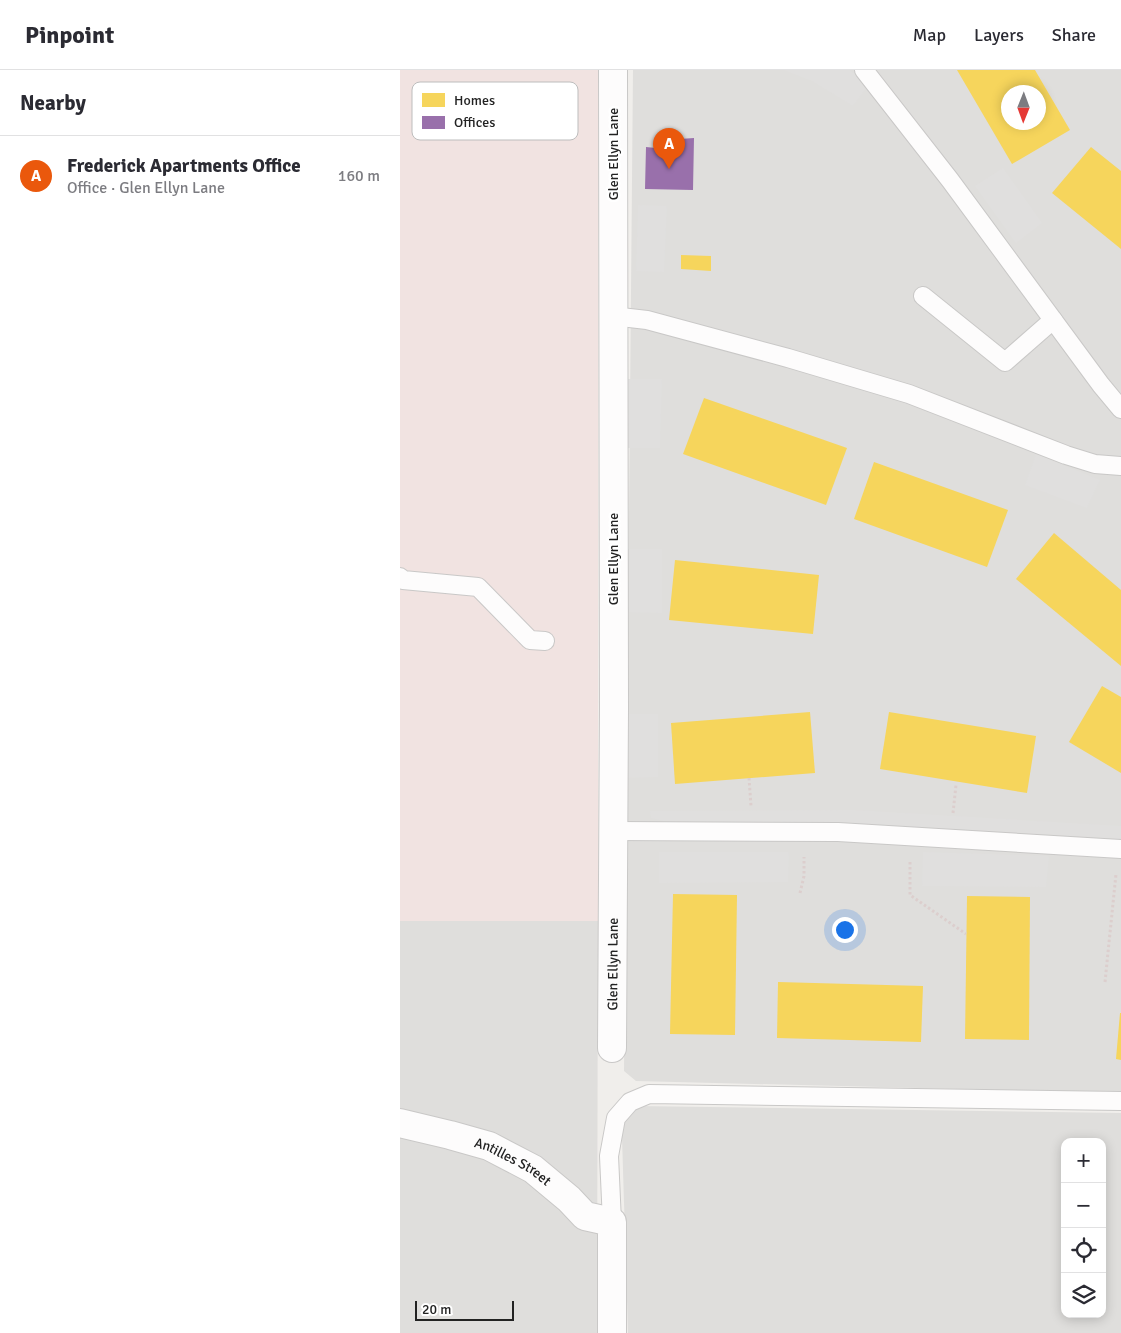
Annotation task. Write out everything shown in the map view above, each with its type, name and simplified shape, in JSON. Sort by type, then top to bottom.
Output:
[{"type":"street","name":"Glen Ellyn Lane","points":[[612,1048],[613,70]]},
{"type":"street","name":"Antilles Street","points":[[400,1124],[489,1146],[534,1169],[585,1216],[612,1222]]},
{"type":"street","points":[[612,1222],[612,1333]]},
{"type":"lane","points":[[864,70],[950,180],[1101,385],[1121,409]]},
{"type":"lane","points":[[923,296],[1005,362],[1053,320]]},
{"type":"lane","points":[[612,316],[647,320],[826,369],[909,394],[1066,456],[1095,464],[1121,466]]},
{"type":"lane","points":[[400,577],[404,580],[478,588],[530,640],[545,641]]},
{"type":"lane","points":[[613,831],[838,832],[1119,849]]},
{"type":"lane","points":[[612,1222],[609,1156],[616,1118],[630,1102],[649,1094],[1121,1100]]},
{"type":"path","points":[[800,893],[804,876],[805,832]]},
{"type":"path","points":[[910,836],[910,896],[966,934]]},
{"type":"path","points":[[1105,982],[1119,849]]},
{"type":"shaded area","points":[[400,70],[598,70],[598,921],[400,921]]},
{"type":"shaded area","points":[[633,70],[1121,70],[1121,1093],[636,1081],[624,1071]]},
{"type":"shaded area","points":[[784,70],[850,70],[869,85],[853,106],[812,81]]},
{"type":"shaded area","points":[[1003,168],[1042,223],[1016,243],[975,186]]},
{"type":"shaded area","points":[[638,205],[667,206],[664,272],[636,271]]},
{"type":"shaded area","points":[[626,379],[662,379],[660,448],[625,448]]},
{"type":"shaded area","points":[[1036,454],[1100,480],[1087,508],[1025,485]]},
{"type":"shaded area","points":[[624,549],[662,549],[662,613],[625,612]]},
{"type":"shaded area","points":[[624,714],[658,714],[658,777],[622,778]]},
{"type":"shaded area","points":[[854,810],[1121,826],[1121,839],[971,830],[663,821],[651,818],[650,811]]},
{"type":"shaded area","points":[[659,852],[789,852],[788,882],[659,883]]},
{"type":"shaded area","points":[[923,852],[1049,856],[1046,887],[922,886]]},
{"type":"shaded area","points":[[400,921],[598,921],[597,1333],[400,1333]]},
{"type":"shaded area","points":[[637,1106],[1121,1113],[1121,1333],[628,1333],[623,1117]]},
{"type":"building: Homes","points":[[957,70],[1035,70],[1044,85],[1001,85],[1001,130],[1046,130],[1046,89],[1070,130],[1012,164]]},
{"type":"building: Homes","points":[[1091,147],[1121,171],[1121,249],[1052,193]]},
{"type":"building: Homes","points":[[681,255],[711,256],[711,271],[681,269]]},
{"type":"building: Homes","points":[[704,398],[847,448],[826,505],[683,454]]},
{"type":"building: Homes","points":[[874,462],[1008,510],[987,567],[854,519]]},
{"type":"building: Homes","points":[[1054,533],[1121,590],[1121,666],[1016,579]]},
{"type":"building: Homes","points":[[675,560],[819,575],[813,634],[669,620]]},
{"type":"building: Homes","points":[[1102,686],[1121,697],[1121,773],[1069,742]]},
{"type":"building: Homes","points":[[810,712],[815,773],[675,784],[671,723]]},
{"type":"building: Homes","points":[[889,712],[1036,736],[1027,793],[880,769]]},
{"type":"building: Homes","points":[[673,894],[737,895],[735,1035],[670,1034]]},
{"type":"building: Homes","points":[[967,896],[1030,897],[1029,1040],[965,1039]]},
{"type":"building: Homes","points":[[778,982],[923,986],[921,1042],[777,1038]]},
{"type":"building: Homes","points":[[1121,1013],[1121,1060],[1116,1059]]},
{"type":"building: Offices","points":[[694,138],[693,190],[645,189],[646,147],[666,149],[665,140]]},
{"type":"place","name":"Frederick Apartments Office","points":[[669,169]]}]
